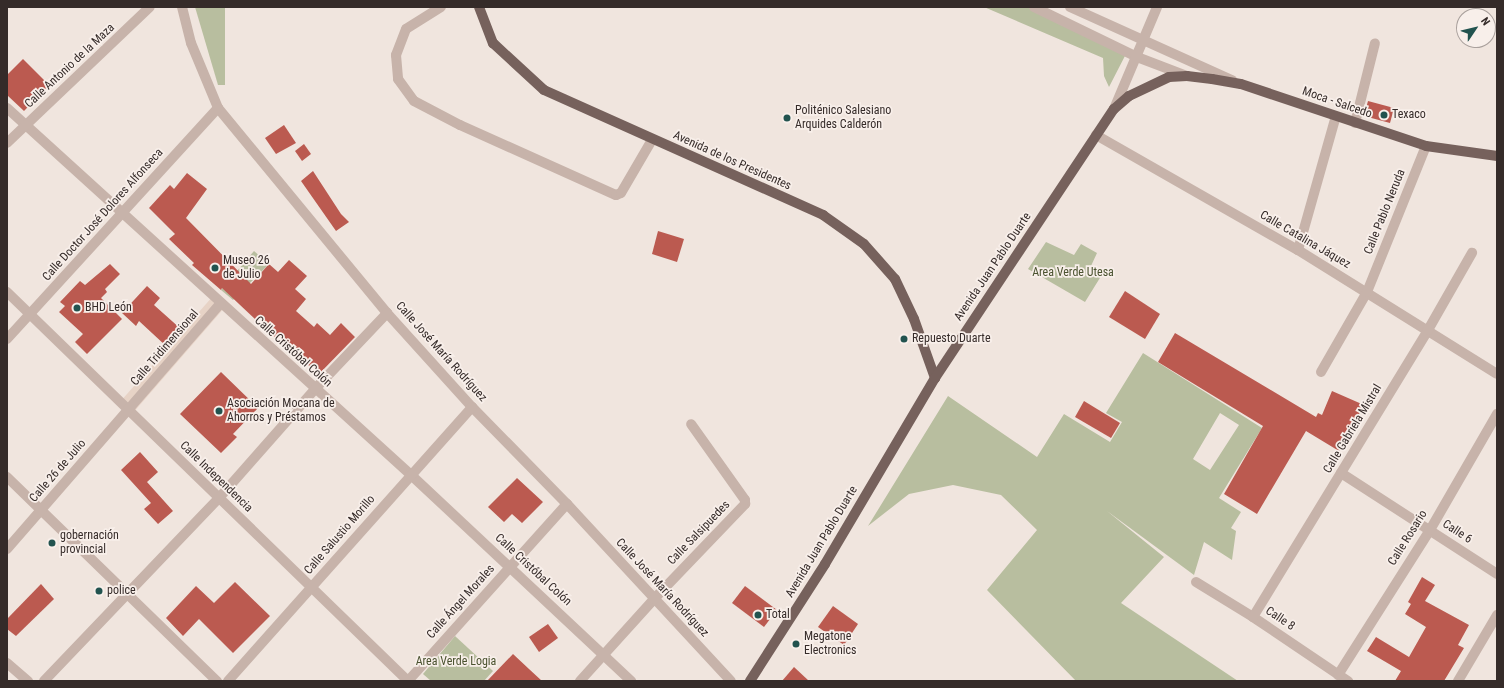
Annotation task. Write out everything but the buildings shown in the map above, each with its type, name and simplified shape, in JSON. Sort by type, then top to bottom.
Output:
[{"type":"main road","name":"Avenida de los Presidentes","points":[[479,7],[493,43],[544,90],[652,140],[823,215],[864,244],[895,279],[914,319],[935,378]]},
{"type":"main road","name":"Avenida Juan Pablo Duarte","points":[[750,681],[825,564],[935,378],[1114,108],[1129,96],[1154,82],[1187,76],[1241,84]]},
{"type":"main road","name":"Moca - Salcedo","points":[[1241,84],[1426,146],[1497,156]]},
{"type":"street","name":"Calle Antonio de la Maza","points":[[7,143],[150,7]]},
{"type":"street","name":"Calle José María Rodríguez","points":[[182,7],[192,43],[218,108],[387,313],[472,406],[567,504],[731,681]]},
{"type":"street","points":[[441,7],[406,29],[396,55],[398,79],[414,100],[460,125],[616,195],[621,193],[652,140]]},
{"type":"street","points":[[1034,7],[1137,57],[1187,76]]},
{"type":"street","points":[[1070,7],[1241,84]]},
{"type":"street","points":[[1114,108],[1157,7]]},
{"type":"street","points":[[1355,123],[1375,43]]},
{"type":"street","name":"Calle Cristóbal Colón","points":[[7,108],[124,212],[221,303],[410,474],[510,566],[631,681]]},
{"type":"street","name":"Calle Doctor José Dolores Alfonseca","points":[[7,339],[31,315],[218,108]]},
{"type":"street","points":[[1298,250],[1336,116]]},
{"type":"street","name":"Calle Catalina Jáquez","points":[[1096,135],[1298,250],[1497,374]]},
{"type":"street","name":"Calle Pablo Neruda","points":[[1321,372],[1367,292],[1426,146]]},
{"type":"street","name":"Calle Gabriela Mistral","points":[[1253,617],[1428,330],[1472,253]]},
{"type":"street","name":"Calle Independencia","points":[[7,292],[408,681]]},
{"type":"street","name":"Calle Tridimensional","points":[[128,410],[221,303]]},
{"type":"street","points":[[44,681],[219,498],[315,389],[387,313]]},
{"type":"street","name":"Calle Salustio Morillo","points":[[228,681],[410,474],[472,406]]},
{"type":"street","name":"Calle 26 de Julio","points":[[7,550],[128,410]]},
{"type":"street","name":"Calle Rosario","points":[[1338,675],[1430,530],[1497,414]]},
{"type":"street","name":"Calle Salsipuedes","points":[[654,598],[745,502],[691,424]]},
{"type":"street","name":"Calle 6","points":[[1341,473],[1497,574]]},
{"type":"street","points":[[7,477],[217,681]]},
{"type":"street","name":"Calle Ángel Morales","points":[[408,681],[567,504]]},
{"type":"street","name":"Calle 8","points":[[1196,582],[1253,617],[1348,681]]},
{"type":"street","points":[[580,681],[654,598]]},
{"type":"street","points":[[1458,681],[1497,615]]},
{"type":"street","points":[[7,663],[28,681]]},
{"type":"green space","points":[[195,7],[225,7],[225,85],[218,85]]},
{"type":"green space","points":[[984,7],[1034,7],[1127,52],[1109,87],[1104,76],[1103,58]]},
{"type":"green space","name":"Area Verde Utesa","points":[[1046,242],[1074,255],[1081,244],[1097,253],[1091,266],[1103,273],[1085,302],[1028,269]]},
{"type":"green space","points":[[254,251],[269,264],[233,300],[221,290]]},
{"type":"green space","points":[[1143,353],[1262,428],[1219,498],[1241,512],[1231,528],[1236,531],[1232,560],[1204,542],[1194,575],[1107,511],[1164,557],[1121,603],[1238,681],[1076,681],[987,590],[1037,530],[1001,495],[953,485],[909,494],[868,526],[948,396],[1037,457],[1064,414],[1110,442],[1122,422],[1106,413]],"holes":[[[1220,413],[1239,425],[1210,470],[1193,459]]]},
{"type":"green space","name":"Area Verde Logia","points":[[455,636],[493,671],[484,681],[431,681],[423,674]]},
{"type":"shaded area","points":[[213,296],[225,307],[132,414],[120,402]]},
{"type":"place","name":"Texaco","points":[[1384,115]]},
{"type":"place","name":"Politénico Salesiano Arquides Calderón","points":[[787,118]]},
{"type":"place","name":"Museo 26 de Julio","points":[[215,268]]},
{"type":"place","name":"BHD León","points":[[77,308]]},
{"type":"place","name":"Repuesto Duarte","points":[[904,339]]},
{"type":"place","name":"Asociación Mocana de Ahorros y Préstamos","points":[[219,411]]},
{"type":"place","name":"gobernación provincial","points":[[52,543]]},
{"type":"place","name":"police","points":[[99,591]]},
{"type":"place","name":"Total","points":[[758,615]]},
{"type":"place","name":"Megatone Electronics","points":[[796,644]]}]
